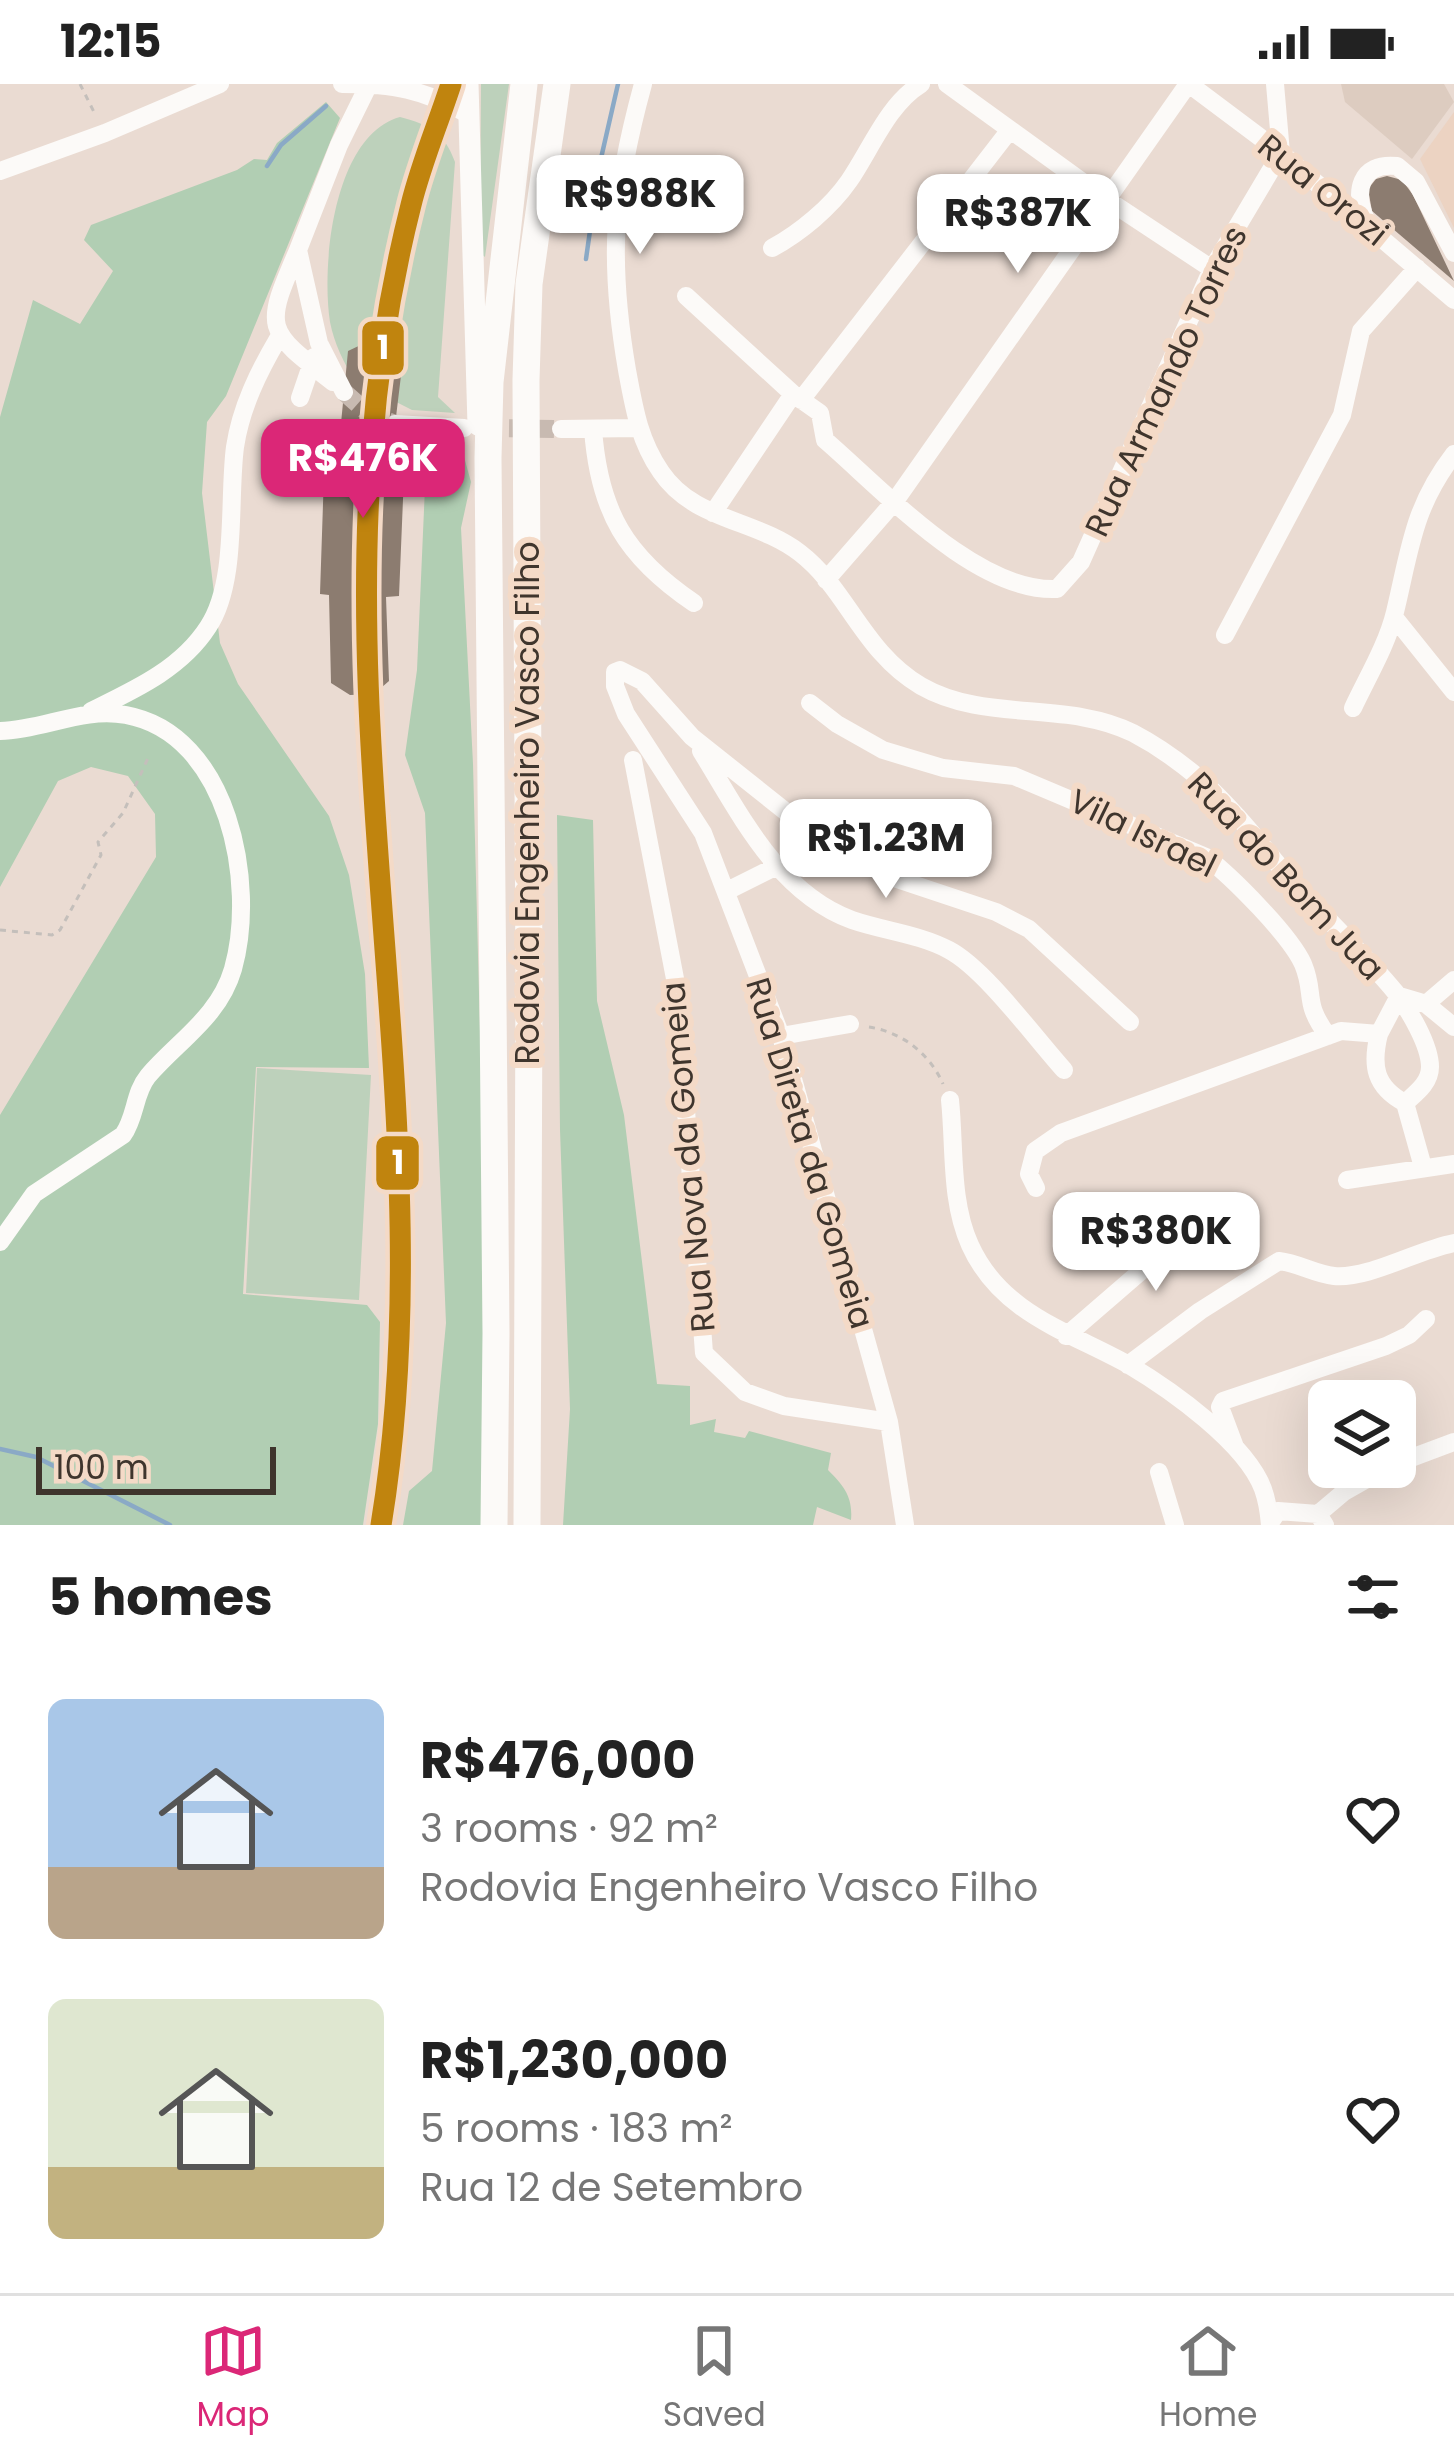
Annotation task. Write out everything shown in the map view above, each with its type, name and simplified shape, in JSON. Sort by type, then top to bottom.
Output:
[{"type":"highway","name":"Rodovia Engenheiro Vasco Filho","points":[[494,1525],[490,382],[524,84]]},
{"type":"highway","name":"Rodovia Engenheiro Vasco Filho","points":[[527,1525],[526,380],[530,284],[557,84]]},
{"type":"main road","points":[[468,84],[475,389],[489,541]]},
{"type":"main road","points":[[544,164],[572,84]]},
{"type":"street","points":[[0,171],[220,84]]},
{"type":"street","points":[[341,84],[366,90],[391,84],[430,93],[468,114]]},
{"type":"street","name":"Rua do Bom Jua","points":[[643,84],[622,173],[613,249],[615,302],[637,428],[669,483],[692,503],[781,540],[810,561],[855,623],[891,663],[921,686],[950,699],[1104,721],[1130,732],[1199,779],[1399,997],[1430,1064],[1428,1077],[1405,1103]]},
{"type":"street","points":[[947,84],[1212,269]]},
{"type":"street","points":[[826,580],[895,501],[1189,84]]},
{"type":"street","name":"Rua Orozi","points":[[1189,84],[1281,153],[1454,300]]},
{"type":"street","points":[[1275,84],[1281,153]]},
{"type":"street","points":[[772,248],[791,238],[841,191],[908,87]]},
{"type":"street","points":[[298,250],[319,343],[342,390],[278,337],[273,320],[277,299],[339,145],[366,90]]},
{"type":"street","points":[[712,513],[1009,131]]},
{"type":"street","name":"Rua Armando Torres","points":[[895,501],[1007,581],[1039,590],[1057,589],[1081,562],[1212,269],[1281,153]]},
{"type":"street","points":[[1369,225],[1358,200],[1362,182],[1377,168],[1396,166],[1416,182],[1454,253]]},
{"type":"street","points":[[1225,635],[1342,415],[1361,331],[1417,268]]},
{"type":"street","points":[[686,296],[820,413],[825,440],[895,501]]},
{"type":"street","points":[[0,731],[24,731],[91,712],[162,674],[211,624],[224,590],[236,443],[255,379],[278,337]]},
{"type":"street","points":[[300,398],[319,343]]},
{"type":"street","points":[[395,424],[464,428]]},
{"type":"street","points":[[561,429],[637,428]]},
{"type":"street","points":[[593,429],[602,488],[628,547],[647,569],[694,603]]},
{"type":"street","points":[[1353,709],[1394,617],[1414,522],[1425,496],[1454,454]]},
{"type":"street","points":[[1394,617],[1454,692]]},
{"type":"street","name":"Rua Direta da Gomeia","points":[[692,737],[654,691],[634,675],[615,673],[626,714],[704,832],[781,1036],[889,1423],[905,1525]]},
{"type":"street","name":"Vila Israel","points":[[810,703],[883,750],[943,768],[1014,776],[1206,856],[1230,875],[1301,959],[1312,1014],[1328,1036]]},
{"type":"street","points":[[0,1242],[34,1194],[123,1135],[146,1078],[206,1020],[232,969],[242,883],[235,837],[218,796],[172,734],[131,716],[91,712]]},
{"type":"street","points":[[692,737],[777,866],[825,908],[950,951],[970,965],[1064,1070]]},
{"type":"street","points":[[692,737],[829,845],[890,877],[996,912],[1029,929],[1130,1022]]},
{"type":"street","name":"Rua Nova da Gomeia","points":[[633,760],[677,989],[704,1353],[745,1392],[784,1406],[889,1423]]},
{"type":"street","points":[[733,888],[777,866]]},
{"type":"street","points":[[1426,1004],[1454,980]]},
{"type":"street","points":[[1423,1167],[1405,1103],[1385,1090],[1376,1077],[1379,1034],[1399,997],[1426,1004],[1454,1027]]},
{"type":"street","points":[[781,1036],[850,1024]]},
{"type":"street","points":[[1036,1188],[1029,1174],[1030,1162],[1044,1142],[1153,1097],[1328,1036],[1353,1029],[1379,1034]]},
{"type":"street","points":[[950,1100],[956,1189],[969,1244],[995,1282],[1034,1317],[1128,1365],[1236,1448]]},
{"type":"street","points":[[1347,1180],[1454,1164]]},
{"type":"street","points":[[1066,1336],[1147,1266],[1226,1221]]},
{"type":"street","points":[[1128,1365],[1200,1311],[1279,1262],[1345,1276],[1454,1243]]},
{"type":"street","points":[[1270,1524],[1264,1492],[1236,1448],[1222,1401],[1386,1346],[1409,1335],[1426,1319]]},
{"type":"street","points":[[1416,1456],[1454,1442]]},
{"type":"street","points":[[1159,1472],[1175,1525]]},
{"type":"street","points":[[1270,1524],[1278,1511],[1321,1520],[1351,1488]]},
{"type":"path","points":[[80,84],[105,133]]},
{"type":"path","points":[[0,930],[52,935],[60,930],[101,855],[98,842],[123,813],[148,758]]},
{"type":"path","points":[[850,1024],[889,1030],[910,1042],[939,1073],[950,1100]]},
{"type":"shaded area","points":[[1341,84],[1444,84],[1454,102],[1412,159],[1345,102]]},
{"type":"shaded area","points":[[1454,112],[1454,228],[1420,159]]},
{"type":"green space","points":[[481,84],[509,84],[485,257],[480,253]]},
{"type":"green space","points":[[326,102],[340,118],[226,396],[207,422],[202,493],[220,643],[238,684],[329,816],[349,875],[365,974],[369,1068],[256,1067],[243,1294],[367,1305],[380,1322],[378,1424],[363,1525],[0,1525],[0,1115],[156,857],[155,814],[128,776],[91,767],[58,781],[0,887],[0,417],[33,300],[80,324],[113,271],[84,240],[91,225],[237,170],[254,159],[267,160],[277,143]]},
{"type":"green space","points":[[400,117],[435,131],[455,162],[438,397],[455,413],[412,410],[355,381],[330,322],[331,236],[346,174],[360,148],[378,129]]},
{"type":"green space","points":[[461,446],[471,482],[461,528],[473,764],[485,1222],[482,1525],[403,1525],[409,1491],[432,1471],[446,1323],[425,813],[405,755],[417,670],[426,464]]},
{"type":"green space","points":[[557,815],[593,820],[597,1001],[624,1115],[657,1384],[690,1386],[690,1425],[716,1419],[714,1432],[745,1438],[749,1431],[831,1453],[828,1470],[846,1492],[851,1520],[817,1507],[813,1525],[563,1525],[570,1409],[560,1130]]},
{"type":"green space","points":[[257,1068],[371,1075],[359,1300],[246,1293]]},
{"type":"building","points":[[1376,179],[1402,180],[1413,195],[1454,281],[1372,211],[1368,189]]},
{"type":"building","points":[[367,342],[389,345],[403,359],[392,450],[405,451],[399,596],[386,597],[389,681],[374,694],[350,695],[331,683],[329,595],[320,594],[325,444],[339,444],[348,351]]},
{"type":"waterway","points":[[586,259],[599,167],[618,84]]},
{"type":"waterway","points":[[267,166],[281,145],[326,106]]},
{"type":"waterway","points":[[0,1449],[36,1457],[170,1525]]},
{"type":"tunnel","points":[[344,392],[369,414],[395,424]]},
{"type":"tunnel","points":[[482,428],[561,429]]},
{"type":"transit line","name":"1","points":[[381,1525],[396,1391],[400,1256],[396,1121],[369,716],[366,581],[372,446],[386,325],[404,235],[451,84]]}]
